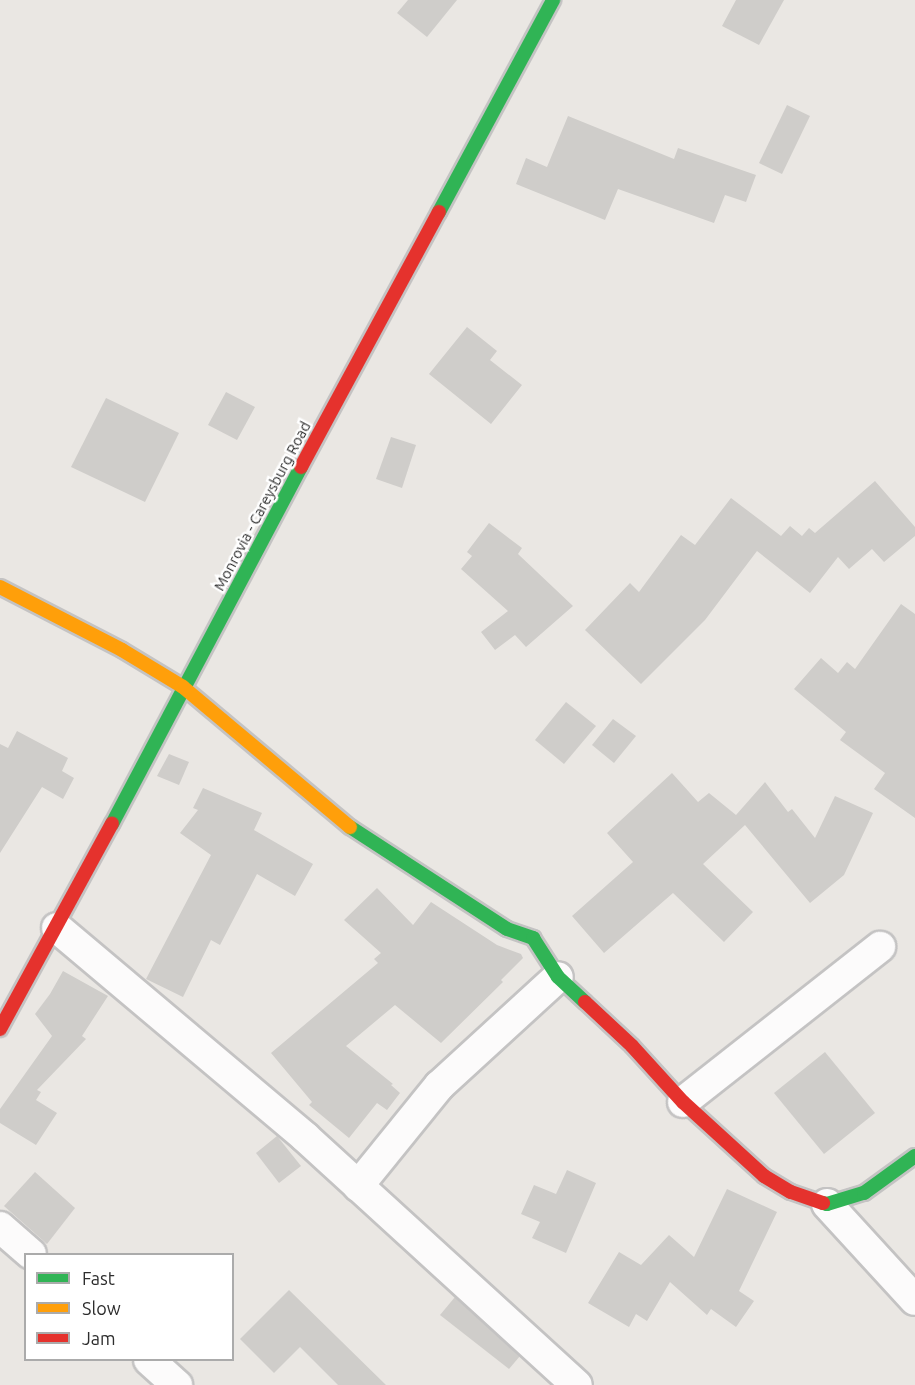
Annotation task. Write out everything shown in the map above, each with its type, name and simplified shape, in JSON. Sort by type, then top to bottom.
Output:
[{"type":"main road","name":"Monrovia - Careysburg Road","points":[[0,1029],[57,928],[183,687],[553,0]]},
{"type":"main road","points":[[0,587],[122,650],[183,687],[338,819],[507,929],[532,938],[558,977],[632,1046],[683,1102],[764,1176],[791,1192],[827,1204],[864,1192],[915,1156]]},
{"type":"street","points":[[57,928],[305,1137],[577,1385]]},
{"type":"street","points":[[683,1102],[880,947]]},
{"type":"street","points":[[358,1186],[439,1086],[558,977]]},
{"type":"street","points":[[827,1204],[915,1300]]},
{"type":"street","points":[[0,1227],[30,1253]]},
{"type":"street","points":[[151,1361],[177,1385]]},
{"type":"building","points":[[408,0],[457,0],[427,37],[397,13]]},
{"type":"building","points":[[736,0],[784,0],[759,45],[722,26]]},
{"type":"building","points":[[787,105],[810,116],[782,174],[759,163]]},
{"type":"building","points":[[568,116],[674,159],[678,148],[756,175],[746,202],[725,195],[714,223],[618,189],[605,220],[516,184],[526,158],[547,167]]},
{"type":"building","points":[[467,327],[497,351],[490,360],[522,385],[491,424],[429,374]]},
{"type":"building","points":[[226,392],[255,407],[237,440],[208,425]]},
{"type":"building","points":[[106,398],[179,433],[145,502],[71,467]]},
{"type":"building","points":[[391,437],[416,445],[402,488],[376,479]]},
{"type":"building","points":[[875,481],[915,527],[915,536],[884,562],[872,549],[849,569],[838,557],[810,593],[757,551],[705,620],[641,684],[585,630],[630,583],[639,592],[681,535],[695,545],[731,498],[781,536],[790,526],[802,536],[809,528],[815,533]]},
{"type":"building","points":[[489,523],[522,548],[518,554],[573,606],[526,647],[515,635],[495,650],[481,632],[508,611],[461,569],[472,556],[467,552]]},
{"type":"building","points":[[901,604],[915,614],[915,818],[874,789],[885,773],[840,740],[846,732],[794,689],[821,658],[838,673],[847,662],[855,669]]},
{"type":"building","points":[[566,702],[596,726],[564,764],[535,740]]},
{"type":"building","points":[[613,719],[636,736],[614,763],[592,745]]},
{"type":"building","points":[[17,731],[68,758],[62,771],[74,778],[63,799],[42,787],[0,853],[0,744],[8,748]]},
{"type":"building","points":[[169,754],[189,762],[179,785],[157,776]]},
{"type":"building","points":[[672,773],[698,802],[709,793],[736,815],[765,782],[788,812],[792,809],[815,838],[835,796],[873,813],[844,875],[810,903],[745,825],[703,864],[753,912],[724,942],[673,893],[604,953],[572,916],[633,862],[607,833]]},
{"type":"building","points":[[203,788],[262,813],[254,830],[313,864],[295,896],[257,874],[220,945],[211,940],[183,997],[146,979],[211,855],[180,833],[198,810],[193,808]]},
{"type":"building","points":[[377,888],[413,925],[431,902],[497,945],[521,954],[523,958],[501,980],[503,982],[441,1043],[395,1005],[346,1046],[393,1084],[391,1085],[400,1093],[387,1110],[377,1103],[349,1138],[309,1105],[312,1102],[271,1053],[378,963],[374,959],[381,953],[344,920]]},
{"type":"building","points":[[63,971],[108,996],[82,1036],[86,1039],[37,1090],[41,1092],[36,1100],[57,1113],[36,1145],[0,1123],[0,1109],[52,1036],[35,1014]]},
{"type":"building","points":[[825,1052],[875,1113],[824,1154],[774,1093]]},
{"type":"building","points":[[277,1136],[301,1166],[279,1183],[256,1153]]},
{"type":"building","points":[[567,1170],[596,1183],[566,1253],[532,1238],[540,1222],[521,1214],[534,1185],[556,1194]]},
{"type":"building","points":[[35,1172],[75,1208],[47,1244],[4,1206]]},
{"type":"building","points":[[727,1189],[777,1212],[739,1291],[754,1301],[736,1327],[711,1309],[707,1315],[670,1282],[647,1321],[636,1314],[629,1327],[588,1303],[619,1252],[641,1265],[669,1235],[694,1257]]},
{"type":"building","points":[[289,1290],[386,1385],[338,1385],[300,1347],[274,1373],[240,1339]]},
{"type":"building","points":[[455,1297],[520,1356],[509,1369],[440,1315]]},
{"type":"traffic: fast","points":[[439,212],[553,0]]},
{"type":"traffic: fast","points":[[112,824],[301,467]]},
{"type":"traffic: fast","points":[[350,827],[507,929],[533,938],[558,977],[585,1002]]},
{"type":"traffic: fast","points":[[823,1203],[827,1204],[864,1193],[915,1156]]},
{"type":"traffic: slow","points":[[0,587],[122,650],[183,687],[350,827]]},
{"type":"traffic: jam","points":[[301,467],[439,212]]},
{"type":"traffic: jam","points":[[0,1029],[112,824]]},
{"type":"traffic: jam","points":[[585,1002],[632,1046],[683,1102],[764,1176],[791,1192],[823,1203]]}]
